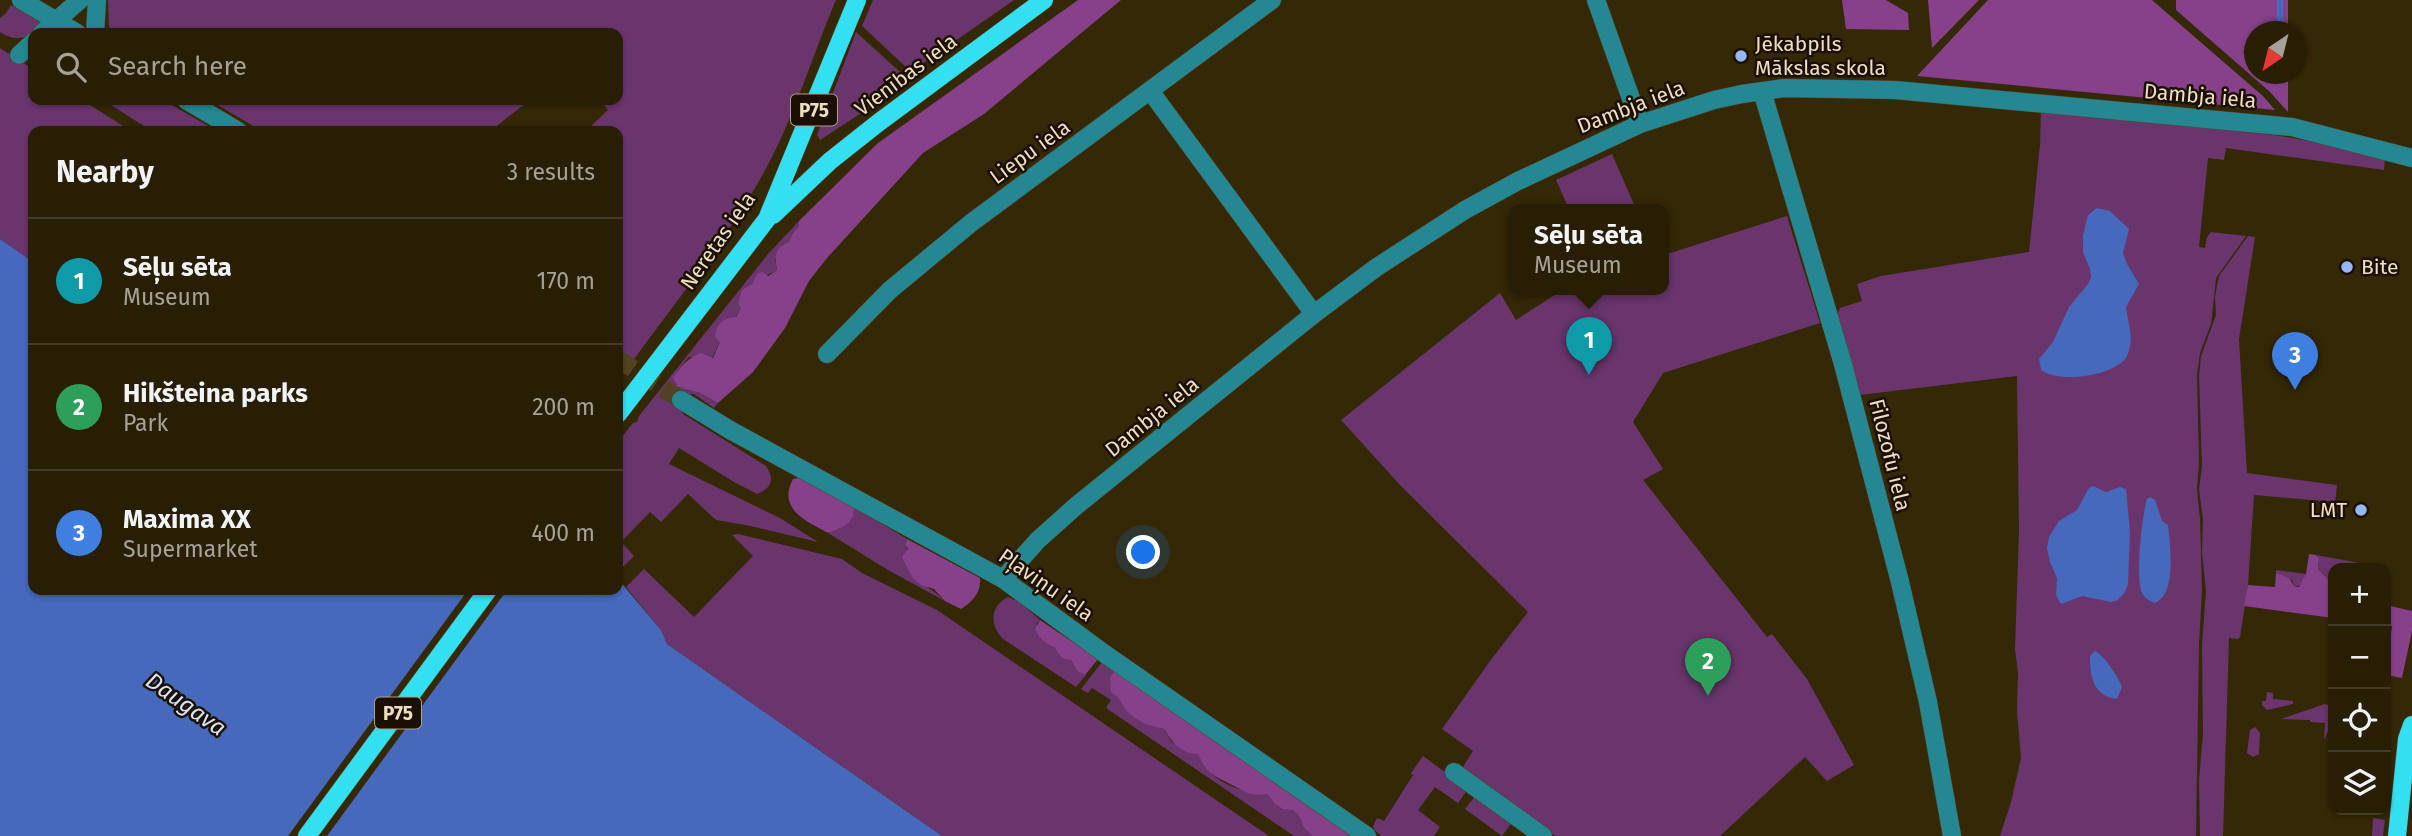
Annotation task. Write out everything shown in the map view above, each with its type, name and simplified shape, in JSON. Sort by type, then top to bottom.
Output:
[{"type":"main road","name":"Neretas iela","points":[[623,407],[767,219],[858,0]]},
{"type":"main road","name":"Vienības iela","points":[[767,219],[830,161],[878,123],[1044,0]]},
{"type":"main road","name":"P75","points":[[307,836],[484,595]]},
{"type":"main road","points":[[2397,836],[2407,739],[2412,725]]},
{"type":"street","points":[[21,0],[69,28]]},
{"type":"street","points":[[47,28],[80,0]]},
{"type":"street","points":[[95,28],[97,0]]},
{"type":"street","name":"Liepu iela","points":[[827,354],[890,290],[962,230],[1272,0]]},
{"type":"street","points":[[1596,0],[1640,124]]},
{"type":"street","points":[[19,55],[28,47]]},
{"type":"street","name":"Dambja iela","points":[[1003,579],[1038,540],[1076,506],[1314,314],[1377,267],[1465,210],[1518,181],[1640,124],[1721,98],[1807,87],[1895,90],[2292,127],[2412,158]]},
{"type":"street","name":"Filozofu iela","points":[[1762,91],[1843,364],[1904,595],[1928,702],[1952,836]]},
{"type":"street","points":[[1151,92],[1314,314]]},
{"type":"street","points":[[194,105],[230,126]]},
{"type":"street","name":"Pļaviņu iela","points":[[681,400],[730,430],[1003,579],[1105,654],[1367,836]]},
{"type":"street","points":[[1454,772],[1543,836]]},
{"type":"shaded area","points":[[108,0],[836,0],[792,112],[762,176],[711,255],[623,374],[623,126],[591,126],[608,110],[604,105],[623,105],[623,28],[109,26]]},
{"type":"shaded area","points":[[873,0],[1014,0],[912,71],[862,26]]},
{"type":"shaded area","points":[[1078,0],[1121,0],[984,114],[923,153],[827,258],[809,281],[785,328],[753,372],[718,403],[700,393],[678,387],[673,378],[688,360],[701,353],[713,358],[720,342],[715,337],[717,328],[724,320],[736,317],[741,308],[738,303],[742,290],[752,284],[758,273],[763,272],[768,276],[777,270],[777,253],[789,242],[799,226],[799,221],[878,143]]},
{"type":"shaded area","points":[[1842,0],[1886,0],[1908,13],[1909,30],[1846,29]]},
{"type":"shaded area","points":[[1928,0],[1979,0],[1932,48]]},
{"type":"shaded area","points":[[1988,0],[2152,0],[2244,80],[2244,84],[2249,84],[2264,97],[2275,110],[1917,76]]},
{"type":"shaded area","points":[[2176,0],[2288,0],[2288,21],[2244,21],[2244,69],[2176,10]]},
{"type":"shaded area","points":[[11,5],[42,24],[38,28],[28,28],[28,36],[12,37],[0,32],[0,18]]},
{"type":"shaded area","points":[[856,32],[910,81],[820,140],[817,135]]},
{"type":"shaded area","points":[[0,48],[28,66],[28,105],[90,105],[123,126],[28,126],[28,259],[0,239]]},
{"type":"shaded area","points":[[2261,84],[2288,84],[2288,112]]},
{"type":"shaded area","points":[[111,105],[172,105],[208,126],[144,126]]},
{"type":"shaded area","points":[[218,105],[524,105],[496,126],[253,126]]},
{"type":"shaded area","points":[[2041,109],[2274,135],[2385,159],[2384,170],[2226,148],[2224,160],[2208,158],[2199,247],[2205,248],[2211,232],[2246,236],[2216,278],[2211,324],[2200,353],[2197,374],[2197,489],[2202,590],[2196,836],[2000,836],[2021,758],[2015,649],[2019,531],[2017,376],[1860,395],[1836,318],[1840,308],[1862,301],[1857,284],[1881,276],[2029,252]]},
{"type":"shaded area","points":[[1612,154],[1634,204],[1567,204],[1556,180]]},
{"type":"shaded area","points":[[1787,216],[1820,323],[1663,373],[1633,422],[1663,469],[1643,480],[1767,637],[1772,634],[1807,679],[1854,765],[1827,781],[1805,757],[1720,836],[1555,836],[1461,770],[1473,751],[1442,729],[1528,612],[1400,485],[1341,420],[1500,293],[1516,320],[1555,295],[1669,295],[1669,253]]},
{"type":"shaded area","points":[[799,221],[799,226],[789,242],[782,245],[775,260],[777,270],[752,283],[712,358],[689,357],[677,371],[678,387],[700,393],[718,403],[714,408],[694,394],[688,394],[680,408],[683,414],[766,466],[771,479],[769,486],[757,494],[679,448],[669,464],[780,518],[818,542],[716,520],[688,494],[661,522],[650,512],[623,540],[623,436],[637,422],[639,416],[768,254]]},
{"type":"shaded area","points":[[2248,236],[2255,237],[2239,339],[2247,473],[2337,485],[2335,502],[2254,495],[2248,585],[2240,637],[2229,638],[2223,836],[2200,836],[2202,645],[2206,591],[2199,490],[2202,466],[2199,375],[2201,356],[2216,315],[2215,297],[2219,276]]},
{"type":"shaded area","points":[[802,477],[854,507],[850,521],[828,533],[796,513],[791,506],[789,489],[793,479]]},
{"type":"shaded area","points":[[854,507],[907,539],[905,545],[912,572],[920,582],[945,601],[828,533],[841,528],[854,513]]},
{"type":"shaded area","points":[[738,534],[842,559],[862,573],[937,610],[1269,836],[942,836],[667,644],[661,630],[626,587],[644,569],[694,617],[753,556],[732,535]]},
{"type":"shaded area","points":[[907,539],[980,578],[978,592],[973,600],[961,609],[912,577],[902,557],[908,549],[905,545]]},
{"type":"shaded area","points":[[623,544],[634,556],[623,567]]},
{"type":"shaded area","points":[[2309,554],[2316,555],[2319,559],[2318,569],[2328,579],[2328,617],[2244,606],[2248,585],[2275,587],[2276,573],[2289,578],[2295,587],[2299,587],[2306,574]]},
{"type":"shaded area","points":[[2316,555],[2360,563],[2328,563],[2328,579],[2318,569]]},
{"type":"shaded area","points":[[2276,570],[2306,574],[2301,585],[2295,587],[2292,580],[2276,573]]},
{"type":"shaded area","points":[[1008,597],[1021,603],[1040,620],[1036,624],[1055,647],[1071,660],[1077,671],[1086,675],[1076,687],[999,634],[993,616],[997,606]]},
{"type":"shaded area","points":[[2391,606],[2412,611],[2412,631],[2402,678],[2391,676]]},
{"type":"shaded area","points":[[1040,620],[1098,659],[1085,675],[1077,671],[1071,660],[1063,658],[1055,647],[1040,638],[1035,629]]},
{"type":"shaded area","points":[[1102,662],[1114,671],[1110,677],[1114,687],[1136,717],[1164,729],[1172,742],[1198,754],[1217,779],[1246,791],[1267,794],[1274,803],[1293,810],[1312,836],[1294,836],[1106,708],[1111,700],[1092,688],[1088,693],[1081,689]]},
{"type":"shaded area","points":[[1114,671],[1355,836],[1312,836],[1293,810],[1283,809],[1267,794],[1248,793],[1214,776],[1198,754],[1186,752],[1164,729],[1144,723],[1126,710],[1111,692],[1110,677]]},
{"type":"shaded area","points":[[2267,692],[2273,693],[2273,699],[2293,701],[2293,704],[2267,710],[2262,701],[2266,701]]},
{"type":"shaded area","points":[[2328,705],[2328,730],[2324,740],[2325,723],[2281,719]]},
{"type":"shaded area","points":[[2255,727],[2260,733],[2259,754],[2253,757],[2247,753],[2250,730]]},
{"type":"shaded area","points":[[1423,756],[1468,789],[1458,803],[1435,787],[1418,810],[1440,827],[1434,836],[1381,836],[1373,826],[1377,818],[1384,821]]},
{"type":"shaded area","points":[[1476,795],[1513,821],[1502,836],[1465,809]]},
{"type":"shaded area","points":[[2373,818],[2385,820],[2383,836],[2372,836]]},
{"type":"water","points":[[2097,208],[2110,211],[2129,229],[2123,253],[2139,284],[2126,307],[2131,337],[2129,349],[2121,363],[2111,369],[2087,376],[2060,377],[2041,370],[2039,359],[2053,342],[2069,307],[2091,277],[2083,252],[2083,235],[2088,215]]},
{"type":"water","name":"Daugava","points":[[0,239],[28,259],[28,595],[623,595],[623,585],[661,630],[667,644],[942,836],[0,836]]},
{"type":"water","points":[[2093,486],[2106,492],[2120,487],[2126,489],[2130,533],[2128,584],[2118,600],[2111,602],[2082,596],[2061,604],[2056,595],[2057,578],[2047,548],[2049,537],[2059,521],[2077,510],[2089,488]]},
{"type":"water","points":[[2150,497],[2155,500],[2162,521],[2168,525],[2171,556],[2167,590],[2155,603],[2143,595],[2139,574],[2143,519],[2147,499]]},
{"type":"water","points":[[2095,651],[2107,662],[2122,687],[2117,699],[2103,694],[2094,684],[2090,656]]},
{"type":"pier","points":[[464,595],[503,595],[327,836],[288,836]]},
{"type":"waterway","points":[[2280,0],[2280,21]]},
{"type":"tunnel","points":[[623,362],[681,400]]},
{"type":"place","name":"Jēkabpils Mākslas skola","points":[[1741,56]]},
{"type":"place","name":"Bite","points":[[2347,267]]},
{"type":"place","name":"Sēļu sēta","points":[[1589,375]]},
{"type":"place","name":"Maxima XX","points":[[2295,390]]},
{"type":"place","name":"LMT","points":[[2361,510]]},
{"type":"place","name":"Hikšteina parks","points":[[1708,696]]}]
